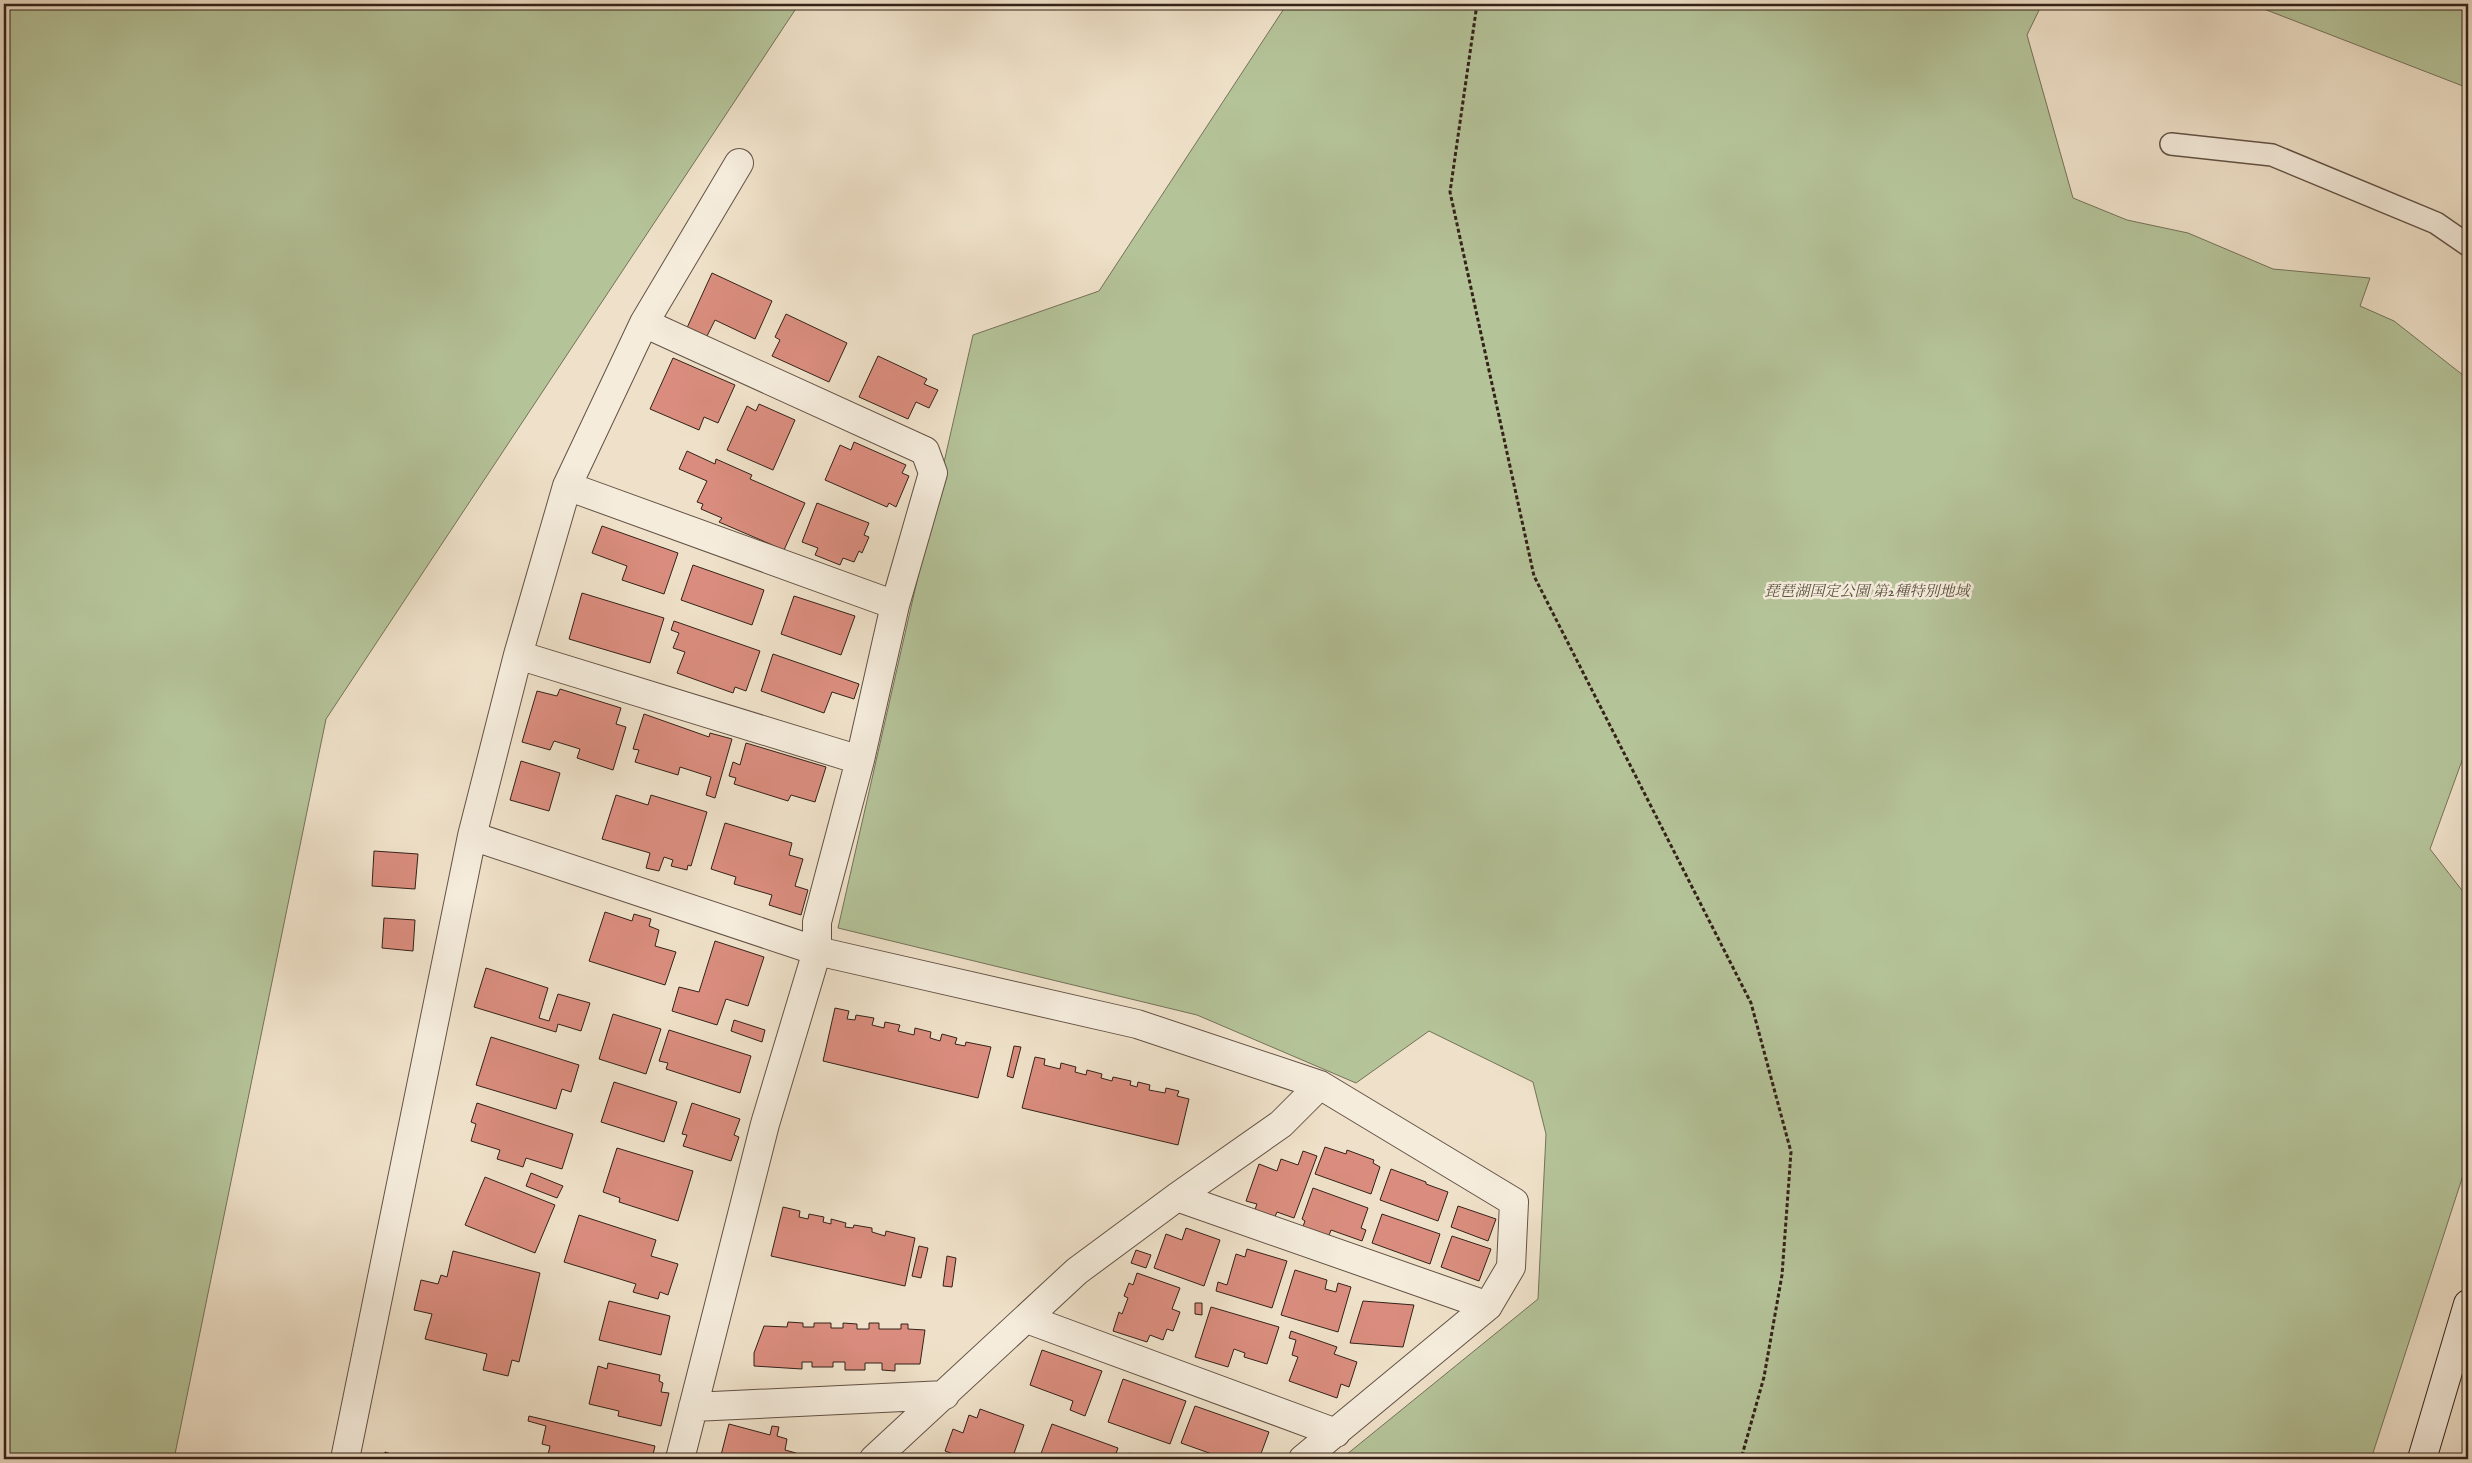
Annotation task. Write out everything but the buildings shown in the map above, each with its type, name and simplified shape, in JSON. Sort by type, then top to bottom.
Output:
[{"type":"street","points":[[345,1459],[472,836],[518,655],[567,486],[644,323],[739,162]]},
{"type":"street","points":[[644,323],[925,451],[934,473],[896,605],[860,760],[817,922],[817,951],[766,1124],[680,1459]]},
{"type":"street","points":[[567,486],[896,605]]},
{"type":"street","points":[[518,655],[860,760]]},
{"type":"street","points":[[472,836],[817,951],[1137,1024],[1320,1085],[1514,1202],[1512,1268],[1488,1306],[1303,1459]]},
{"type":"street","points":[[880,1458],[1078,1271],[1177,1197],[1281,1124],[1320,1085]]},
{"type":"street","points":[[1177,1197],[1488,1306]]},
{"type":"street","points":[[2422,1459],[2468,1304]]},
{"type":"street","points":[[1027,1319],[1336,1433]]},
{"type":"street","points":[[693,1407],[945,1395]]},
{"type":"lane","points":[[2171,144],[2272,155],[2436,223],[2468,245]]},
{"type":"path","points":[[1477,4],[1450,192],[1534,576],[1751,1003],[1791,1152],[1782,1275],[1764,1377],[1741,1459]]},
{"type":"green space","points":[[4,4],[799,4],[326,719],[174,1459],[4,1459]]},
{"type":"green space","name":"琵琶湖国定公園 第2種特別地域","points":[[1287,4],[2042,4],[2027,35],[2073,198],[2127,220],[2188,233],[2273,269],[2370,278],[2360,306],[2394,321],[2468,379],[2468,744],[2430,849],[2468,898],[2468,1160],[2371,1459],[1341,1459],[1538,1299],[1546,1134],[1533,1082],[1429,1031],[1356,1083],[1197,1015],[838,928],[973,335],[1099,291]]},
{"type":"green space","points":[[2251,4],[2468,4],[2468,88]]}]
